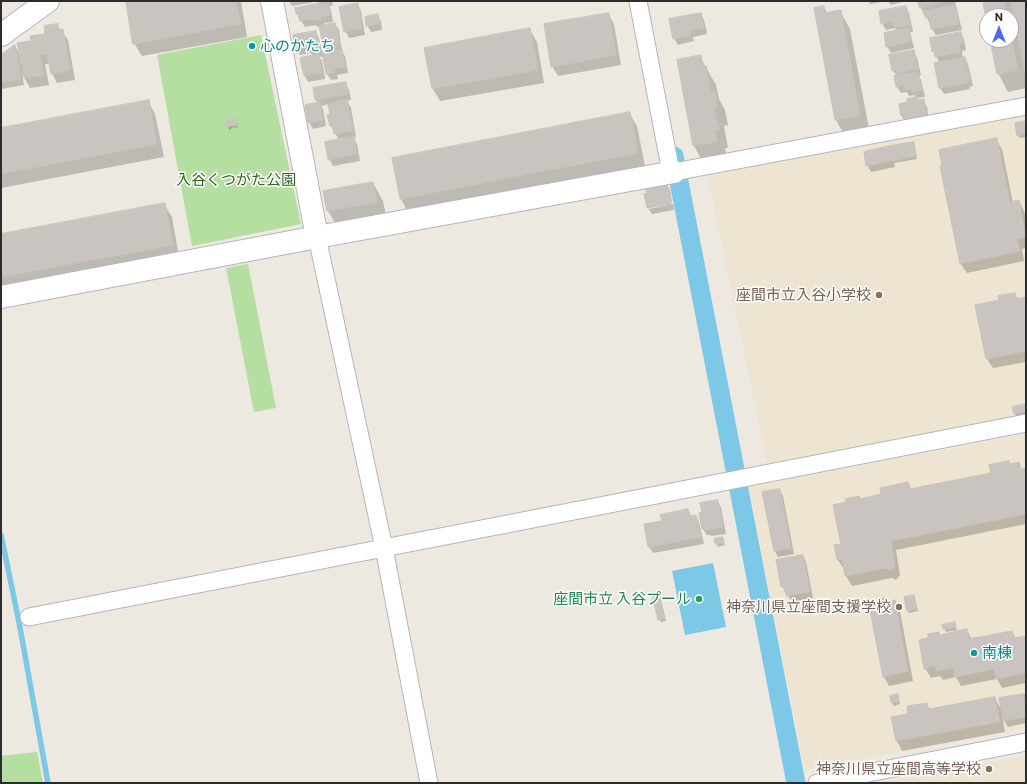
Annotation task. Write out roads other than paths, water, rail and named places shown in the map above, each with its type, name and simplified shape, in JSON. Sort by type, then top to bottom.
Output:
[{"type":"street","points":[[1,35],[48,1]]},
{"type":"street","points":[[272,1],[317,237],[384,548],[429,783]]},
{"type":"street","points":[[638,1],[678,171]]},
{"type":"street","points":[[1,297],[1026,106]]},
{"type":"street","points":[[29,617],[1026,423]]},
{"type":"street","points":[[817,783],[1026,742]]},
{"type":"water","name":"座間市立 入谷プール","points":[[713,563],[726,627],[685,635],[672,571]]},
{"type":"waterway","points":[[674,156],[796,783]]},
{"type":"waterway","points":[[1,535],[19,622],[48,783]]},
{"type":"place","name":"心のかたち","points":[[252,46]]},
{"type":"place","name":"座間市立入谷小学校","points":[[879,295]]},
{"type":"place","name":"座間市立 入谷プール","points":[[699,599]]},
{"type":"place","name":"神奈川県立座間支援学校","points":[[899,607]]},
{"type":"place","name":"南棟","points":[[974,653]]},
{"type":"place","name":"神奈川県立座間高等学校","points":[[989,769]]},
{"type":"park label","name":"入谷くつがた公園","points":[[236,180]]}]
